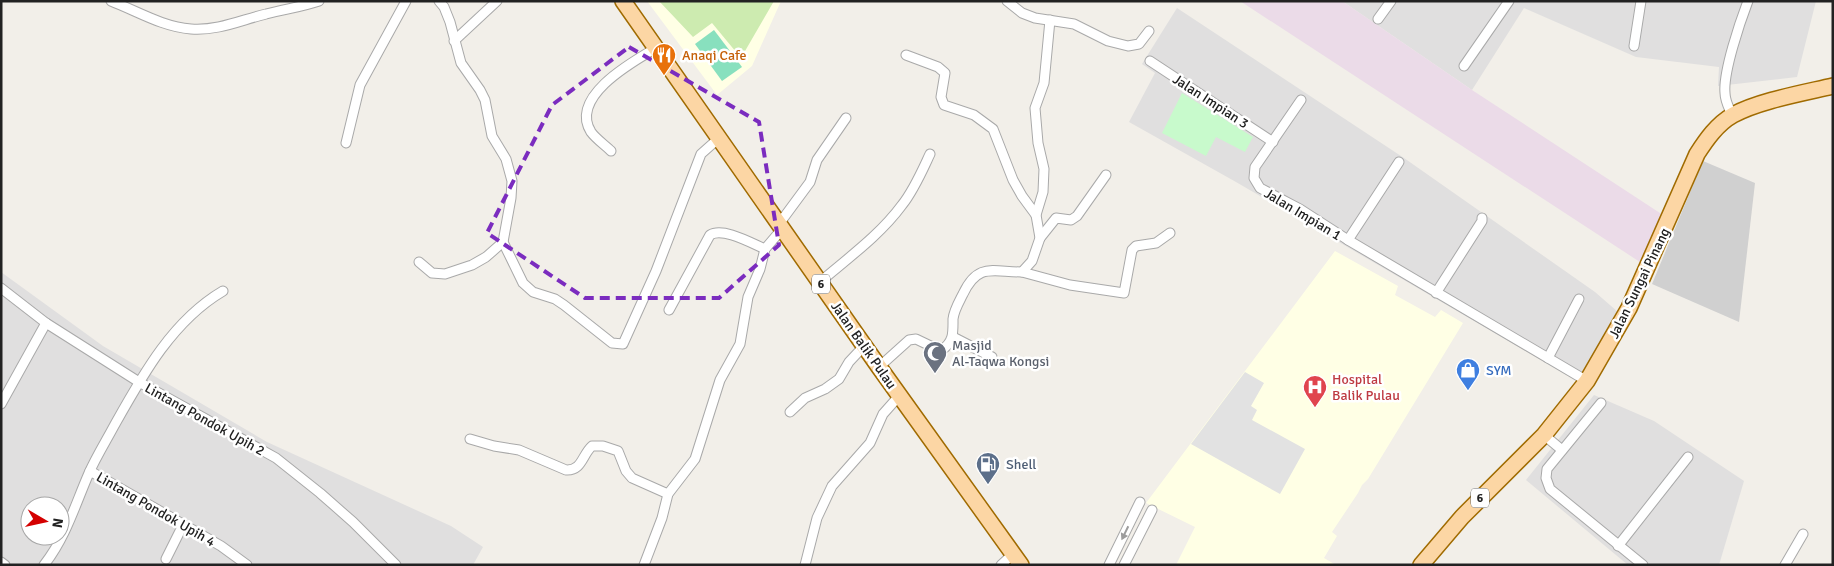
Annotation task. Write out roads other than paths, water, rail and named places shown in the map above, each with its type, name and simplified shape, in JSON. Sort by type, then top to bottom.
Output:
[{"type":"main road","name":"Jalan Balik Pulau","points":[[623,1],[878,367],[1017,559]]},
{"type":"main road","name":"Jalan Sungai Pinang","points":[[1421,565],[1462,517],[1544,434],[1587,381],[1629,308],[1697,154],[1712,133],[1732,115],[1750,107],[1833,86]]},
{"type":"street","points":[[111,1],[173,26],[190,29],[209,29],[228,26],[255,17],[319,1]]},
{"type":"street","points":[[346,143],[360,85],[406,1]]},
{"type":"street","points":[[440,1],[450,22],[461,63],[485,100],[492,136],[506,160],[512,181],[503,242],[527,287],[533,292],[555,299],[612,343],[623,344],[656,271],[701,154],[719,138]]},
{"type":"street","points":[[454,41],[497,1]]},
{"type":"street","points":[[1007,1],[1022,12],[1035,18],[1074,24],[1108,41],[1128,46],[1139,44],[1149,32]]},
{"type":"street","points":[[1378,18],[1391,1]]},
{"type":"street","points":[[1464,66],[1509,1]]},
{"type":"street","points":[[1634,46],[1640,1]]},
{"type":"street","points":[[1732,115],[1726,102],[1725,80],[1748,1]]},
{"type":"street","points":[[1036,215],[1043,192],[1044,169],[1038,143],[1035,108],[1044,83],[1050,20]]},
{"type":"street","points":[[611,151],[592,133],[587,118],[589,105],[607,81],[656,48]]},
{"type":"street","points":[[906,55],[938,67],[945,73],[941,97],[944,105],[974,115],[993,129],[1013,180],[1036,215],[1040,238]]},
{"type":"street","name":"Jalan Impian 3","points":[[1150,61],[1273,142]]},
{"type":"street","name":"Jalan Impian 1","points":[[1301,100],[1254,167],[1254,178],[1260,188],[1300,209],[1348,240],[1587,381]]},
{"type":"street","points":[[644,565],[662,518],[668,494],[695,459],[720,380],[740,344],[748,297],[760,269],[765,249],[810,182],[817,160],[846,118]]},
{"type":"street","points":[[820,282],[867,242],[902,206],[930,154]]},
{"type":"street","points":[[1348,240],[1398,162]]},
{"type":"street","points":[[1022,272],[1032,261],[1040,238],[1056,218],[1071,220],[1078,216],[1106,175]]},
{"type":"street","points":[[1436,292],[1482,221],[1482,218]]},
{"type":"street","points":[[669,310],[710,235],[714,232],[724,232],[765,249]]},
{"type":"street","points":[[878,367],[909,340],[916,339],[942,350],[954,337],[955,312],[972,278],[983,272],[990,270],[1022,272],[1070,286],[1124,293],[1132,250],[1136,246],[1156,243],[1170,233]]},
{"type":"street","points":[[419,262],[432,273],[445,274],[472,266],[503,242]]},
{"type":"street","name":"Lintang Pondok Upih 2","points":[[1,288],[46,323],[139,382],[276,458],[340,510],[396,565]]},
{"type":"street","points":[[44,565],[63,537],[90,471],[139,382],[188,318],[222,291]]},
{"type":"street","points":[[1548,358],[1579,299]]},
{"type":"street","points":[[1,404],[46,323]]},
{"type":"street","points":[[954,337],[992,358]]},
{"type":"street","points":[[790,412],[805,398],[839,380],[849,362],[864,346]]},
{"type":"street","points":[[805,565],[817,518],[832,486],[870,443],[883,414],[900,396]]},
{"type":"street","points":[[1601,403],[1547,469],[1546,478],[1550,489],[1643,565]]},
{"type":"street","points":[[1544,434],[1562,450]]},
{"type":"street","points":[[470,439],[494,446],[519,450],[566,470],[579,467],[585,454],[592,446],[612,448],[618,450],[626,471],[632,478],[668,494]]},
{"type":"street","points":[[1618,546],[1688,457]]},
{"type":"street","name":"Lintang Pondok Upih 4","points":[[90,471],[236,555],[247,565]]},
{"type":"street","points":[[1109,565],[1140,502]]},
{"type":"street","points":[[1124,565],[1152,510]]},
{"type":"street","points":[[166,559],[183,525]]},
{"type":"street","points":[[1785,565],[1803,534]]},
{"type":"street","points":[[1001,565],[1017,559]]},
{"type":"street","points":[[1,562],[5,565]]},
{"type":"place","name":"Anaqi Cafe","points":[[664,76]]},
{"type":"place","name":"Masjid Al-Taqwa Kongsi","points":[[935,374]]},
{"type":"place","name":"SYM","points":[[1468,391]]},
{"type":"place","name":"Hospital Balik Pulau","points":[[1315,408]]},
{"type":"place","name":"Shell","points":[[988,485]]}]
